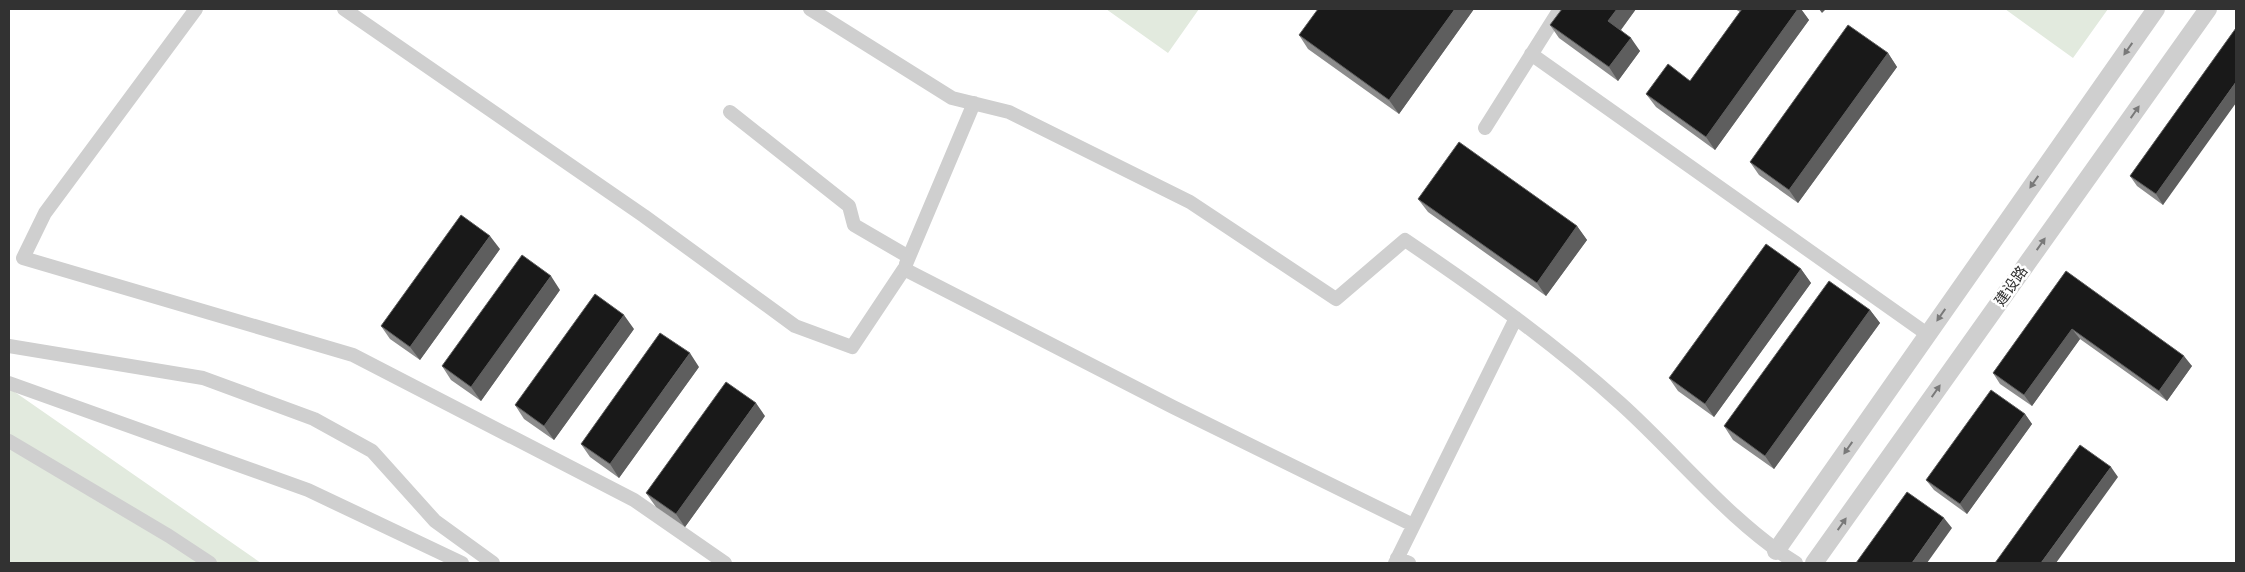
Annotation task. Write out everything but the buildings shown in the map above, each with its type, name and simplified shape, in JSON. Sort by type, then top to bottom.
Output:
[{"type":"street","points":[[196,9],[45,213],[23,258],[353,355],[634,500],[725,563]]},
{"type":"street","points":[[344,9],[644,216],[795,326],[852,347],[906,263],[974,104]]},
{"type":"street","points":[[810,9],[952,98],[1009,112],[1190,202],[1336,300],[1404,240],[1496,302],[1619,402],[1723,504],[1776,551],[1796,563]]},
{"type":"street","points":[[1485,128],[1560,9]]},
{"type":"street","points":[[1776,551],[2156,9]]},
{"type":"street","name":"建设路","points":[[1814,563],[2208,9]]},
{"type":"street","points":[[1530,54],[1927,334]]},
{"type":"street","points":[[730,112],[849,206],[854,225],[906,263],[1173,407],[1414,525]]},
{"type":"street","points":[[1400,562],[1414,525],[1516,318]]},
{"type":"street","points":[[9,346],[203,378],[314,418],[372,452],[435,521],[493,563]]},
{"type":"street","points":[[9,383],[308,490],[462,563]]},
{"type":"street","points":[[9,441],[170,536],[210,563]]},
{"type":"shaded area","points":[[1106,9],[1199,9],[1168,53]]},
{"type":"shaded area","points":[[2005,9],[2108,9],[2073,58]]},
{"type":"shaded area","points":[[9,388],[261,563],[9,563]]}]
